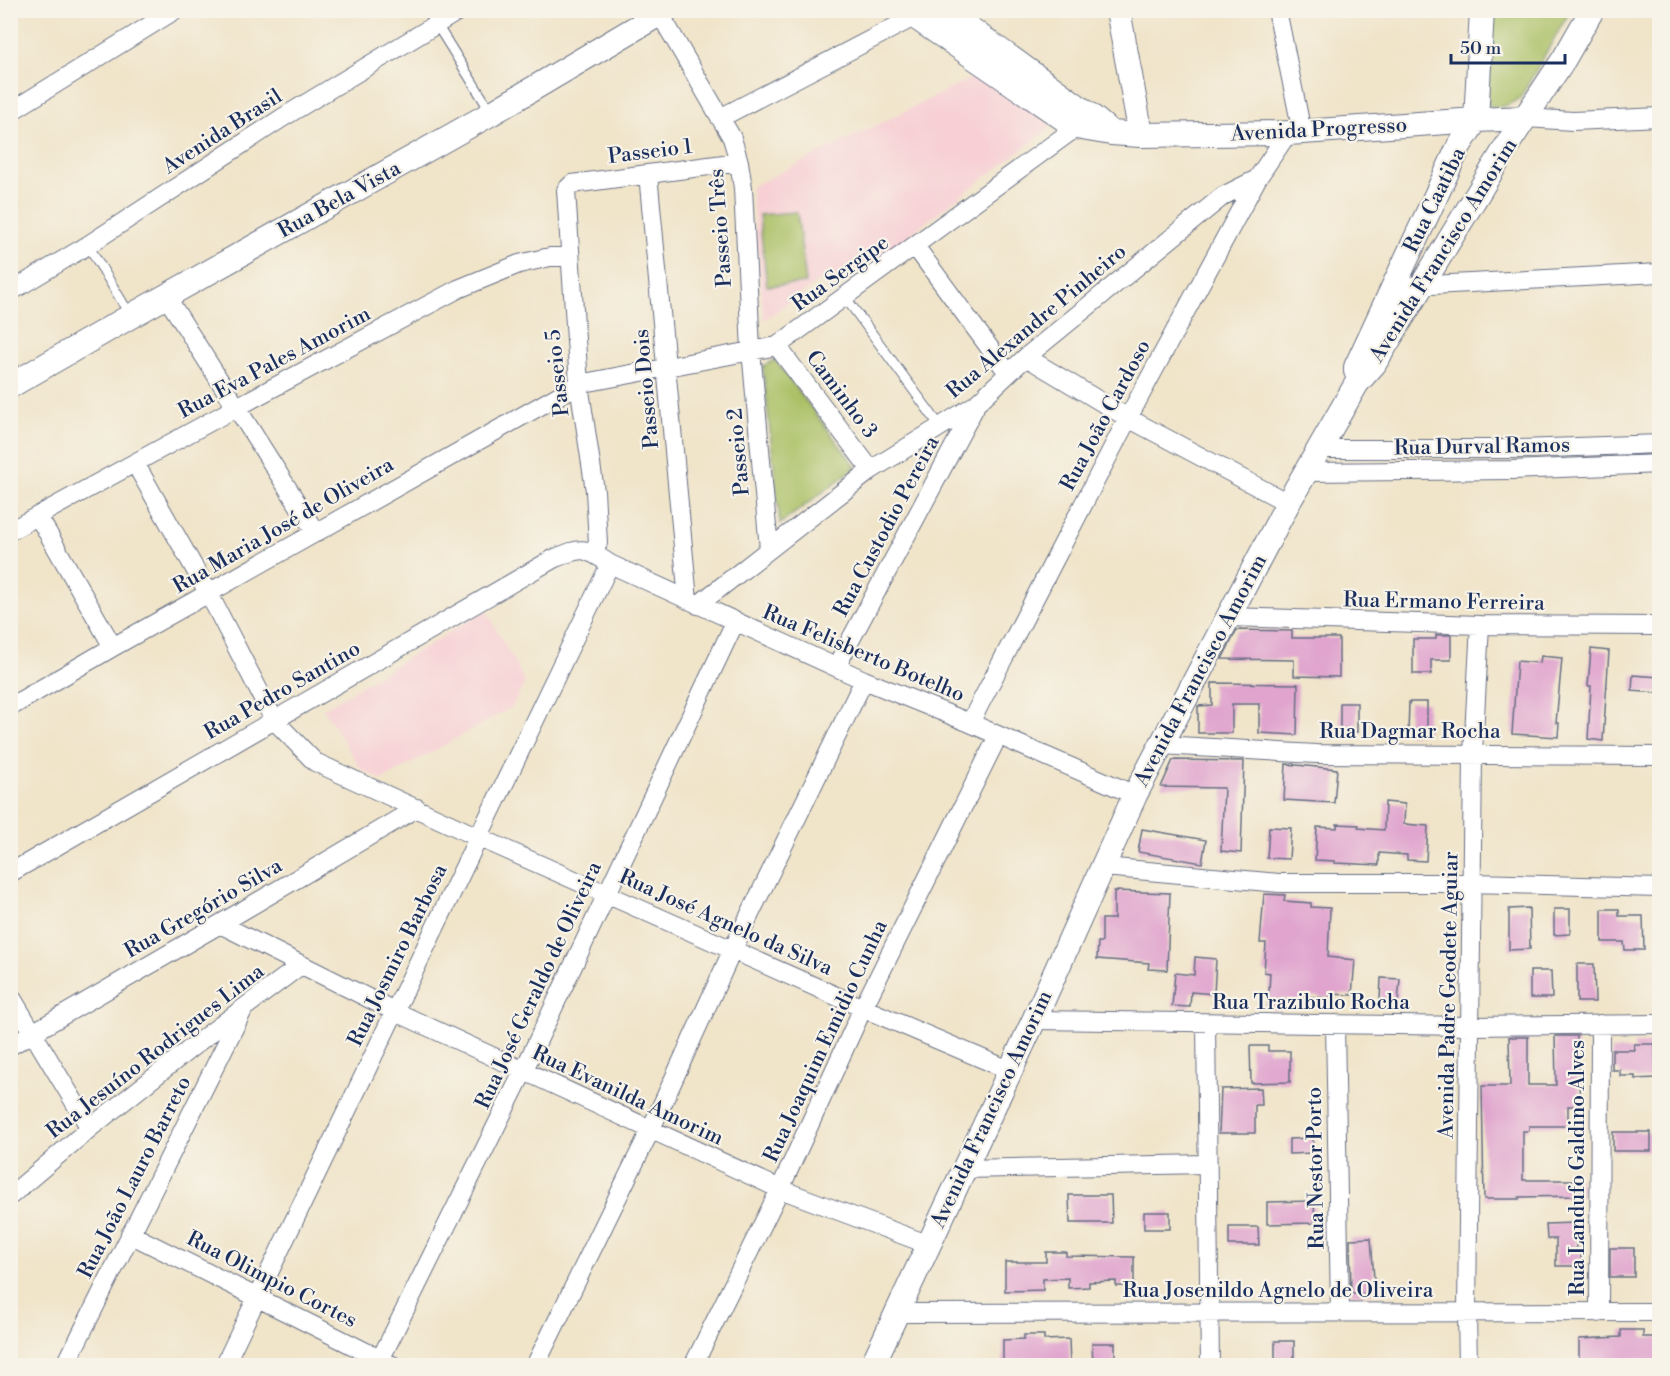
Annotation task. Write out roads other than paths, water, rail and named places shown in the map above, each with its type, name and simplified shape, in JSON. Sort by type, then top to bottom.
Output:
[{"type":"main road","name":"Avenida Progresso","points":[[944,10],[1084,121]]},
{"type":"main road","points":[[1118,10],[1141,135]]},
{"type":"main road","points":[[1476,120],[1482,10]]},
{"type":"main road","name":"Avenida Francisco Amorim","points":[[872,1365],[962,1169],[1034,1020],[1135,795],[1287,503],[1357,383],[1374,364],[1564,59],[1592,10]]},
{"type":"main road","name":"Rua Bela Vista","points":[[10,386],[492,113],[663,12]]},
{"type":"main road","name":"Avenida Progresso","points":[[918,13],[1084,121],[1111,133],[1141,135],[1295,132],[1526,118]]},
{"type":"main road","name":"Rua Caatiba","points":[[1357,383],[1356,367],[1392,287],[1459,146],[1476,120]]},
{"type":"street","points":[[10,112],[175,10]]},
{"type":"street","name":"Avenida Brasil","points":[[10,292],[88,245],[433,18],[460,10]]},
{"type":"street","points":[[1277,10],[1295,132]]},
{"type":"street","name":"Passeio Três","points":[[663,12],[732,138],[739,162],[751,350]]},
{"type":"street","points":[[720,118],[918,13]]},
{"type":"street","points":[[1526,118],[1573,121],[1659,117]]},
{"type":"street","name":"Rua Sergipe","points":[[579,384],[777,346],[1084,121]]},
{"type":"street","name":"Rua João Cardoso","points":[[970,723],[1128,418],[1257,179],[1295,132]]},
{"type":"street","name":"Passeio 1","points":[[567,188],[572,184],[739,162]]},
{"type":"street","name":"Passeio Dois","points":[[648,174],[666,366],[693,603]]},
{"type":"street","name":"Rua Alexandre Pinheiro","points":[[693,603],[769,549],[871,470],[975,405],[1026,357],[1223,196],[1257,179]]},
{"type":"street","name":"Passeio 5","points":[[567,188],[565,194],[579,384],[595,491],[598,543],[585,550]]},
{"type":"street","points":[[915,246],[1008,373]]},
{"type":"street","name":"Rua Eva Pales Amorim","points":[[10,531],[458,289],[519,264],[550,257],[569,257]]},
{"type":"street","points":[[1392,287],[1659,273]]},
{"type":"street","points":[[166,297],[316,533]]},
{"type":"street","name":"Caminho 3","points":[[777,346],[871,470]]},
{"type":"street","name":"Passeio 2","points":[[751,350],[769,549]]},
{"type":"street","points":[[1026,357],[1128,418],[1287,503]]},
{"type":"street","name":"Rua Maria José de Oliveira","points":[[12,701],[209,594],[579,384]]},
{"type":"street","name":"Rua Custodio Pereira","points":[[836,667],[975,405]]},
{"type":"street","name":"Rua Durval Ramos","points":[[1318,449],[1521,449],[1659,444]]},
{"type":"street","name":"Rua José Agnelo da Silva","points":[[135,463],[209,594],[274,720],[315,762],[863,1008],[1009,1070]]},
{"type":"street","name":"Rua Durval Ramos","points":[[1306,471],[1512,470],[1659,464]]},
{"type":"street","points":[[38,516],[113,647]]},
{"type":"street","name":"Rua Felisberto Botelho","points":[[585,550],[693,603],[864,680],[970,723],[1135,795]]},
{"type":"street","name":"Rua Pedro Santino","points":[[10,873],[553,559],[585,550]]},
{"type":"street","name":"Rua Josmiro Barbosa","points":[[224,1365],[480,838],[610,564]]},
{"type":"street","name":"Rua Ermano Ferreira","points":[[1228,617],[1480,625],[1659,626]]},
{"type":"street","name":"Rua José Geraldo de Oliveira","points":[[384,1363],[735,622]]},
{"type":"street","name":"Avenida Padre Geodete Aguiar","points":[[1468,1365],[1473,753],[1480,625]]},
{"type":"street","points":[[535,1365],[650,1131],[733,949],[864,680]]},
{"type":"street","name":"Rua Joaquim Emidio Cunha","points":[[693,1365],[780,1189],[863,1008],[998,736]]},
{"type":"street","name":"Rua Dagmar Rocha","points":[[1161,745],[1316,754],[1473,753],[1659,756]]},
{"type":"street","name":"Rua Gregório Silva","points":[[10,1046],[417,807]]},
{"type":"street","points":[[1104,867],[1279,883],[1472,883],[1659,888]]},
{"type":"street","name":"Rua Evanilda Amorim","points":[[220,924],[394,1011],[650,1131],[780,1189],[927,1244]]},
{"type":"street","name":"Rua Jesuíno Rodrigues Lima","points":[[10,1196],[90,1128],[205,1036],[301,965]]},
{"type":"street","points":[[10,995],[90,1128]]},
{"type":"street","name":"Rua João Lauro Barreto","points":[[65,1365],[244,1008]]},
{"type":"street","name":"Rua Trazibulo Rocha","points":[[1034,1020],[1472,1026],[1659,1024]]},
{"type":"street","points":[[1206,1023],[1210,1365]]},
{"type":"street","name":"Rua Nestor Porto","points":[[1335,1024],[1340,1311]]},
{"type":"street","name":"Rua Landufo Galdino Alves","points":[[1599,1313],[1600,1024]]},
{"type":"street","points":[[962,1169],[1207,1164]]},
{"type":"street","name":"Rua Olimpio Cortes","points":[[130,1234],[384,1363]]},
{"type":"street","name":"Rua Josenildo Agnelo de Oliveira","points":[[896,1313],[1659,1312]]},
{"type":"lane","points":[[433,18],[492,113]]},
{"type":"lane","points":[[88,245],[131,316]]},
{"type":"lane","points":[[845,297],[940,426]]}]
